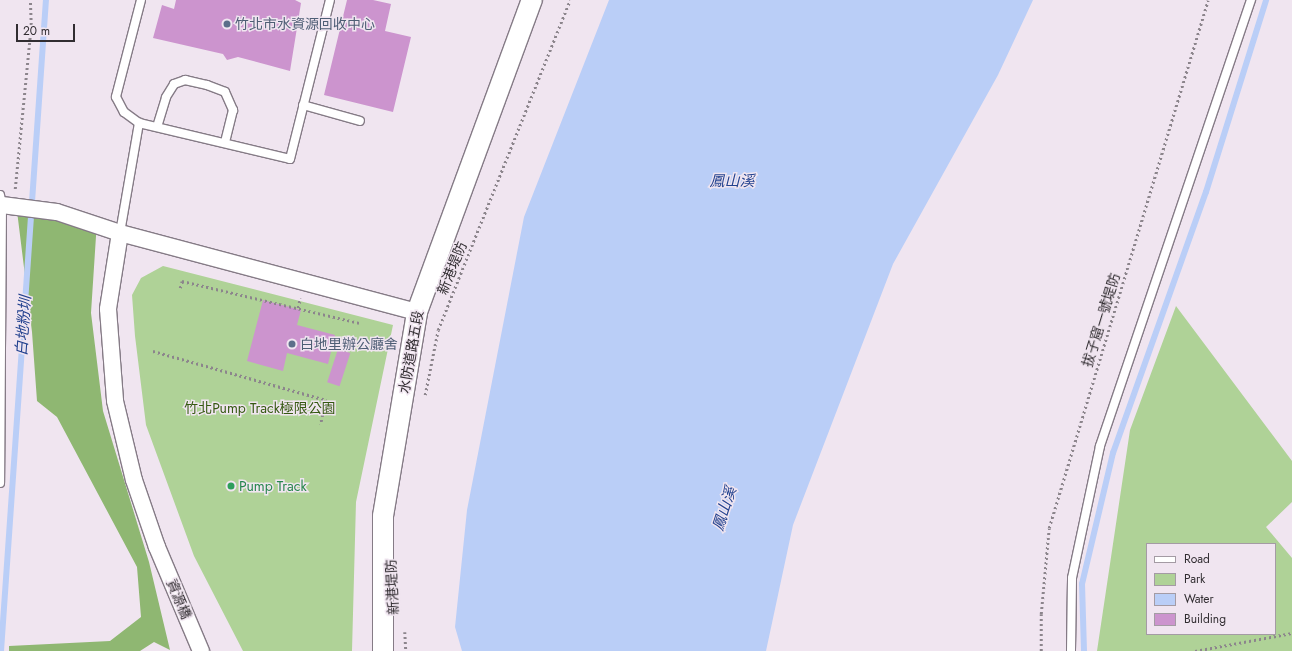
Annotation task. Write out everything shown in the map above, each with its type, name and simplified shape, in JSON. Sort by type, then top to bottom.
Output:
[{"type":"street","name":"水防道路五段","points":[[383,651],[383,516],[417,312],[532,0]]},
{"type":"street","points":[[5,203],[57,212],[120,233],[417,312]]},
{"type":"street","name":"資源橋","points":[[120,233],[108,309],[115,401],[134,480],[157,547],[201,651]]},
{"type":"lane","points":[[141,0],[116,97],[124,112],[139,123],[290,160],[330,0]]},
{"type":"lane","points":[[1071,651],[1072,578],[1100,446],[1251,0]]},
{"type":"lane","points":[[157,127],[166,97],[174,84],[185,80],[207,85],[225,92],[233,110],[225,143]]},
{"type":"lane","points":[[303,105],[360,121]]},
{"type":"lane","points":[[120,233],[139,123]]},
{"type":"lane","points":[[0,483],[5,203]]},
{"type":"path","points":[[5,203],[31,25],[30,0]]},
{"type":"path","name":"新港堤防","points":[[424,399],[438,330],[570,0]]},
{"type":"path","name":"拔子窟一號堤防","points":[[1042,651],[1041,614],[1049,528],[1208,0]]},
{"type":"path","points":[[180,288],[182,282],[359,323]]},
{"type":"path","points":[[153,351],[326,400],[320,424]]},
{"type":"path","name":"新港堤防","points":[[404,627],[406,651]]},
{"type":"path","points":[[1195,651],[1292,634]]},
{"type":"green space","points":[[17,211],[97,221],[91,313],[103,411],[149,562],[170,650],[154,642],[140,651],[9,651],[9,646],[110,641],[141,617],[137,567],[57,417],[37,401],[32,332]]},
{"type":"green space","name":"竹北Pump Track極限公園","points":[[163,266],[393,325],[356,502],[352,651],[243,651],[194,556],[146,425],[135,336],[132,295],[141,278]]},
{"type":"green space","points":[[1176,306],[1292,461],[1292,502],[1266,527],[1292,558],[1292,651],[1097,651],[1130,430]]},
{"type":"water","name":"鳳山溪","points":[[609,0],[1033,0],[998,75],[893,264],[793,525],[766,651],[462,651],[455,627],[467,510],[524,217]]},
{"type":"building","name":"竹北市水資源回收中心","points":[[176,0],[295,0],[301,3],[290,71],[238,57],[227,60],[223,54],[153,38],[162,5],[174,9]]},
{"type":"building","points":[[347,0],[373,0],[391,4],[385,31],[411,37],[393,112],[324,95]]},
{"type":"building","name":"白地里辦公廳舍","points":[[263,300],[301,310],[297,325],[335,335],[328,364],[287,353],[283,371],[247,361]]},
{"type":"building","points":[[338,349],[350,353],[340,386],[327,382]]},
{"type":"waterway","name":"白地粉圳","points":[[1,651],[46,0]]},
{"type":"waterway","points":[[1084,651],[1082,584],[1113,453],[1206,192],[1266,0]]},
{"type":"place","name":"竹北市水資源回收中心","points":[[227,24]]},
{"type":"place","name":"白地里辦公廳舍","points":[[292,344]]},
{"type":"place","name":"Pump Track","points":[[231,486]]}]
